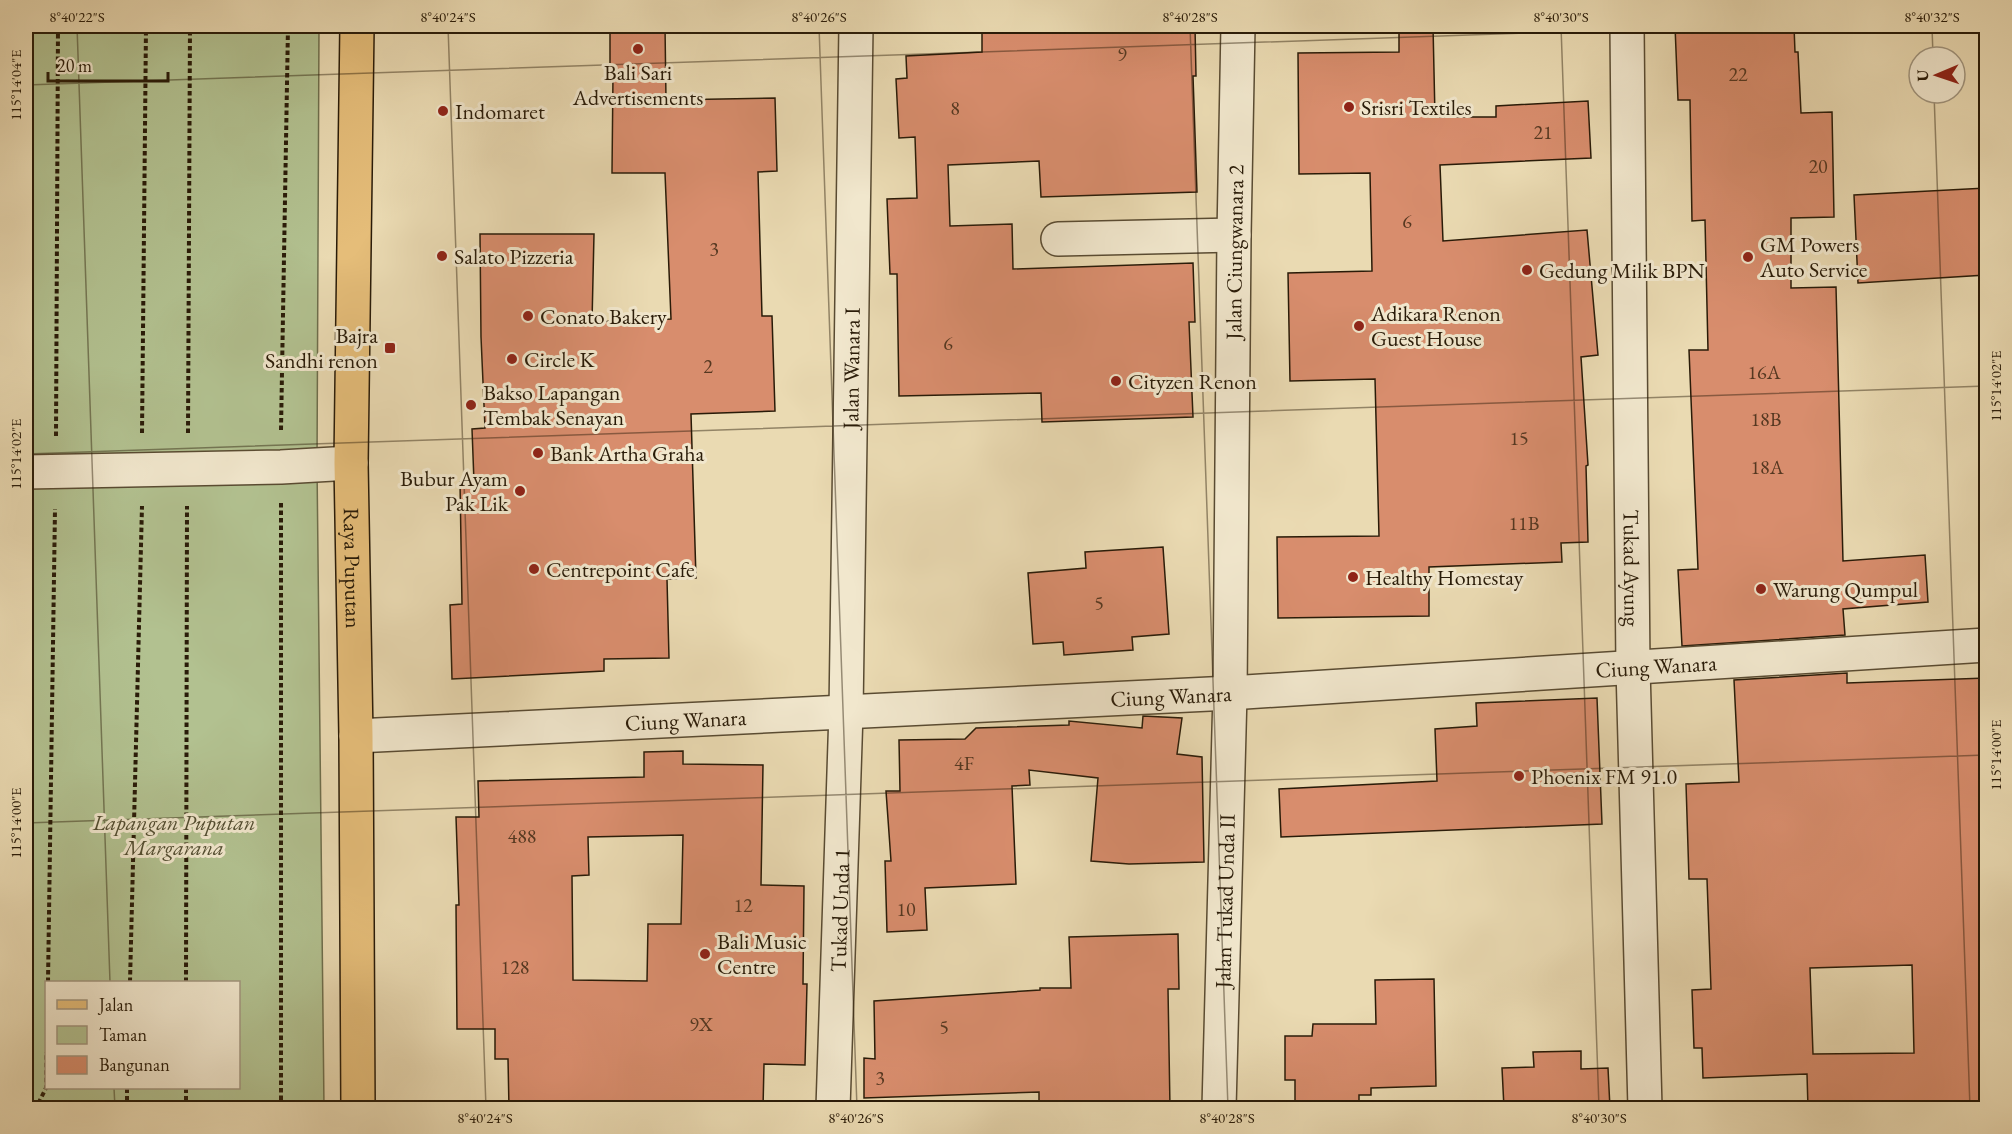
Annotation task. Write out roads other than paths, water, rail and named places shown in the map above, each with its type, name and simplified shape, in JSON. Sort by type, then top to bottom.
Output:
[{"type":"main road","name":"Raya Puputan","points":[[357,26],[351,463],[356,736],[358,1108]]},
{"type":"street","name":"Jalan Wanara I","points":[[846,712],[856,26]]},
{"type":"street","name":"Jalan Ciungwanara 2","points":[[1230,693],[1238,26]]},
{"type":"street","name":"Tukad Ayung","points":[[1627,26],[1633,668],[1645,1108]]},
{"type":"street","points":[[1058,239],[1234,235]]},
{"type":"street","points":[[26,472],[351,463]]},
{"type":"street","name":"Ciung Wanara","points":[[356,736],[1230,693],[1986,645]]},
{"type":"street","name":"Jalan Tukad Unda II","points":[[1219,1108],[1230,693]]},
{"type":"street","name":"Tukad Unda 1","points":[[832,1108],[846,712]]},
{"type":"place","name":"Bali Sari Advertisements","points":[[638,49]]},
{"type":"place","name":"Srisri Textiles","points":[[1349,107]]},
{"type":"place","name":"Indomaret","points":[[443,111]]},
{"type":"place","name":"Salato Pizzeria","points":[[442,256]]},
{"type":"place","name":"GM Powers Auto Service","points":[[1748,257]]},
{"type":"place","name":"Gedung Milik BPN","points":[[1527,270]]},
{"type":"place","name":"Conato Bakery","points":[[528,316]]},
{"type":"place","name":"Adikara Renon Guest House","points":[[1359,326]]},
{"type":"place","name":"Bajra Sandhi renon","points":[[390,348]]},
{"type":"place","name":"Circle K","points":[[512,359]]},
{"type":"place","name":"Cityzen Renon","points":[[1116,381]]},
{"type":"place","name":"Bakso Lapangan Tembak Senayan","points":[[471,405]]},
{"type":"place","name":"Bank Artha Graha","points":[[538,453]]},
{"type":"place","name":"Bubur Ayam Pak Lik","points":[[520,491]]},
{"type":"place","name":"Centrepoint Cafe","points":[[534,569]]},
{"type":"place","name":"Healthy Homestay","points":[[1353,577]]},
{"type":"place","name":"Warung Qumpul","points":[[1761,589]]},
{"type":"place","name":"Phoenix FM 91.0","points":[[1519,776]]},
{"type":"place","name":"Bali Music Centre","points":[[705,954]]},
{"type":"park label","name":"Lapangan Puputan Margarana","points":[[174,834]]}]
